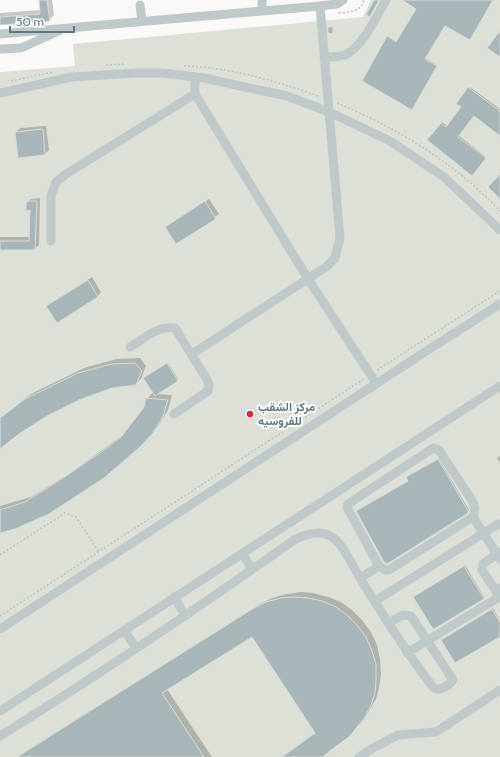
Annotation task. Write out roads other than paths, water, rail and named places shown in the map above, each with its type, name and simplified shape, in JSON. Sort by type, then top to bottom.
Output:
[{"type":"street","points":[[262,0],[262,10]]},
{"type":"street","points":[[0,34],[320,6],[338,4],[343,0]]},
{"type":"street","points":[[324,57],[346,55],[355,47],[371,27],[386,0]]},
{"type":"street","points":[[140,4],[142,22]]},
{"type":"street","points":[[192,354],[326,267],[335,258],[340,238],[320,6]]},
{"type":"street","points":[[0,50],[21,48],[66,28]]},
{"type":"street","points":[[0,93],[72,77],[163,73],[196,77],[287,96],[329,112],[390,141],[444,177],[500,230]]},
{"type":"street","points":[[196,77],[195,94],[308,279],[376,383]]},
{"type":"street","points":[[51,241],[51,196],[56,182],[66,174],[195,94]]},
{"type":"street","points":[[0,629],[376,383],[500,304]]},
{"type":"street","points":[[130,347],[160,329],[168,327],[175,328],[209,384],[208,391],[174,414]]},
{"type":"street","points":[[0,711],[500,386]]},
{"type":"street","points":[[433,448],[436,448],[439,450],[473,502],[475,509],[473,517],[389,570],[385,570],[379,566],[347,509],[348,504],[433,448]]},
{"type":"street","points":[[407,653],[499,593],[482,570],[482,567],[483,564],[499,555],[473,517]]},
{"type":"street","points":[[375,601],[500,523]]},
{"type":"street","points":[[0,736],[62,697],[294,540],[306,534],[317,532],[328,534],[337,540],[360,578],[375,601],[388,623],[407,653],[436,690],[439,690],[452,682],[428,640],[411,616],[403,615],[388,623]]},
{"type":"street","points":[[242,553],[252,569]]},
{"type":"street","points":[[360,578],[379,566]]},
{"type":"street","points":[[174,597],[185,615]]},
{"type":"street","points":[[124,630],[136,648]]},
{"type":"street","points":[[359,757],[372,748],[398,735],[436,732],[500,690]]},
{"type":"place","name":"مركز الشقب للفروسيه","points":[[250,414]]}]
